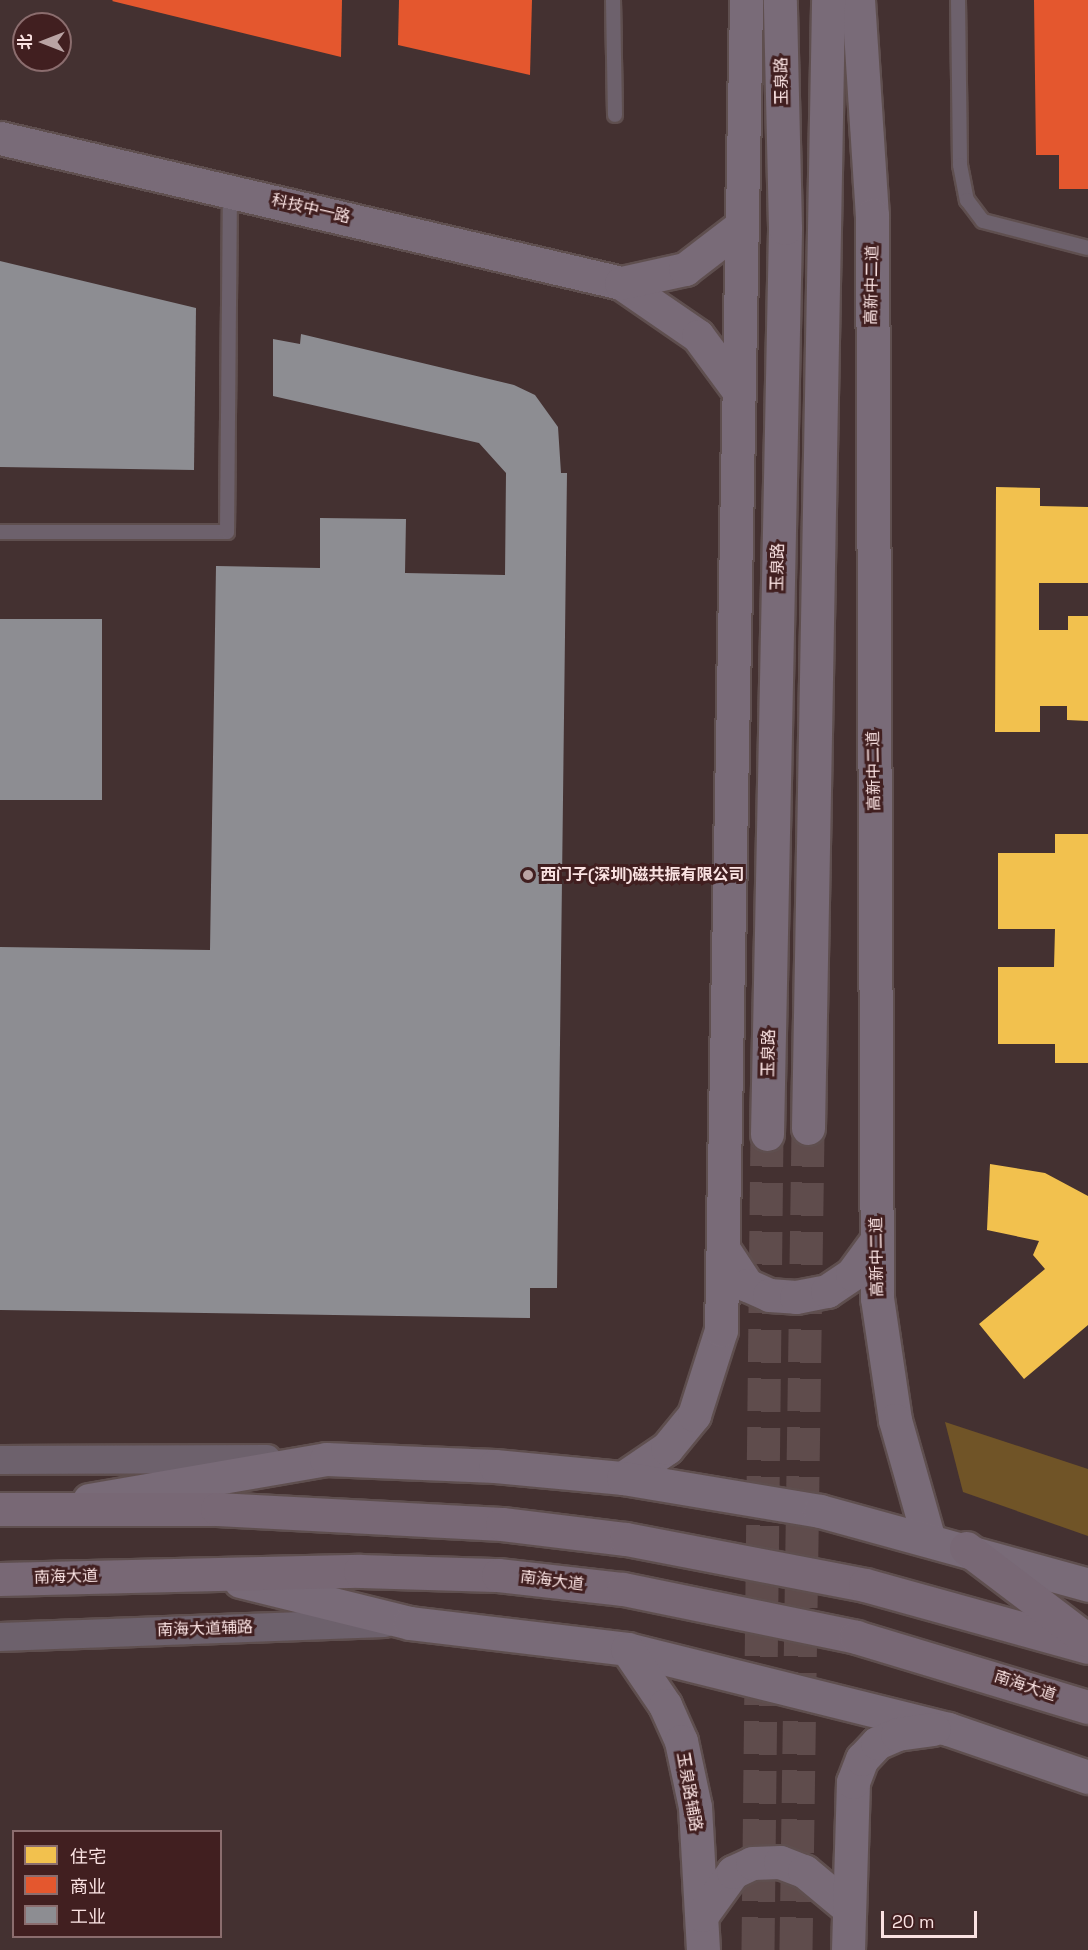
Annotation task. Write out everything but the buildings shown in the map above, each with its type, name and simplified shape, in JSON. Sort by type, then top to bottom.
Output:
[{"type":"main road","points":[[623,1478],[667,1448],[694,1415],[720,1330],[724,1250],[746,0]]},
{"type":"main road","name":"玉泉路","points":[[767,1134],[785,228],[780,0]]},
{"type":"main road","points":[[808,1128],[828,0]]},
{"type":"main road","name":"高新中二道","points":[[858,0],[873,215],[876,1241],[883,1358],[909,1484],[928,1537]]},
{"type":"main road","name":"科技中一路","points":[[0,138],[621,283],[698,336],[738,390]]},
{"type":"main road","name":"科技中一路","points":[[621,283],[685,269],[741,226]]},
{"type":"main road","points":[[724,1250],[747,1285],[768,1295],[796,1297],[827,1291],[852,1274],[876,1241]]},
{"type":"main road","points":[[46,1508],[326,1459],[623,1478],[820,1511],[928,1537],[1088,1585]]},
{"type":"main road","points":[[0,1509],[357,1514],[615,1538],[865,1585],[1088,1647]]},
{"type":"main road","points":[[966,1548],[1088,1641]]},
{"type":"main road","points":[[194,1572],[312,1595],[410,1623],[627,1649],[948,1729],[1088,1777]]},
{"type":"main road","name":"南海大道","points":[[0,1579],[194,1572],[498,1575],[623,1589],[856,1636],[1088,1707]]},
{"type":"main road","name":"玉泉路辅路","points":[[627,1649],[665,1705],[681,1741],[695,1807],[703,1950]]},
{"type":"main road","points":[[848,1950],[849,1807],[862,1759],[897,1734],[948,1729]]},
{"type":"main road","points":[[702,1915],[733,1872],[752,1863],[780,1862],[804,1871],[847,1907]]},
{"type":"street","points":[[0,1460],[326,1459]]},
{"type":"street","name":"南海大道辅路","points":[[0,1637],[410,1623]]},
{"type":"lane","points":[[613,0],[615,116]]},
{"type":"lane","points":[[958,0],[960,165],[967,200],[983,221],[1088,249]]},
{"type":"lane","points":[[0,532],[227,532],[230,190]]},
{"type":"shaded area","points":[[945,1422],[1088,1469],[1088,1536],[963,1492]]},
{"type":"tunnel","points":[[796,1950],[808,1128]]},
{"type":"tunnel","points":[[758,1950],[767,1134]]},
{"type":"place","name":"西门子(深圳)磁共振有限公司","points":[[528,875]]}]
